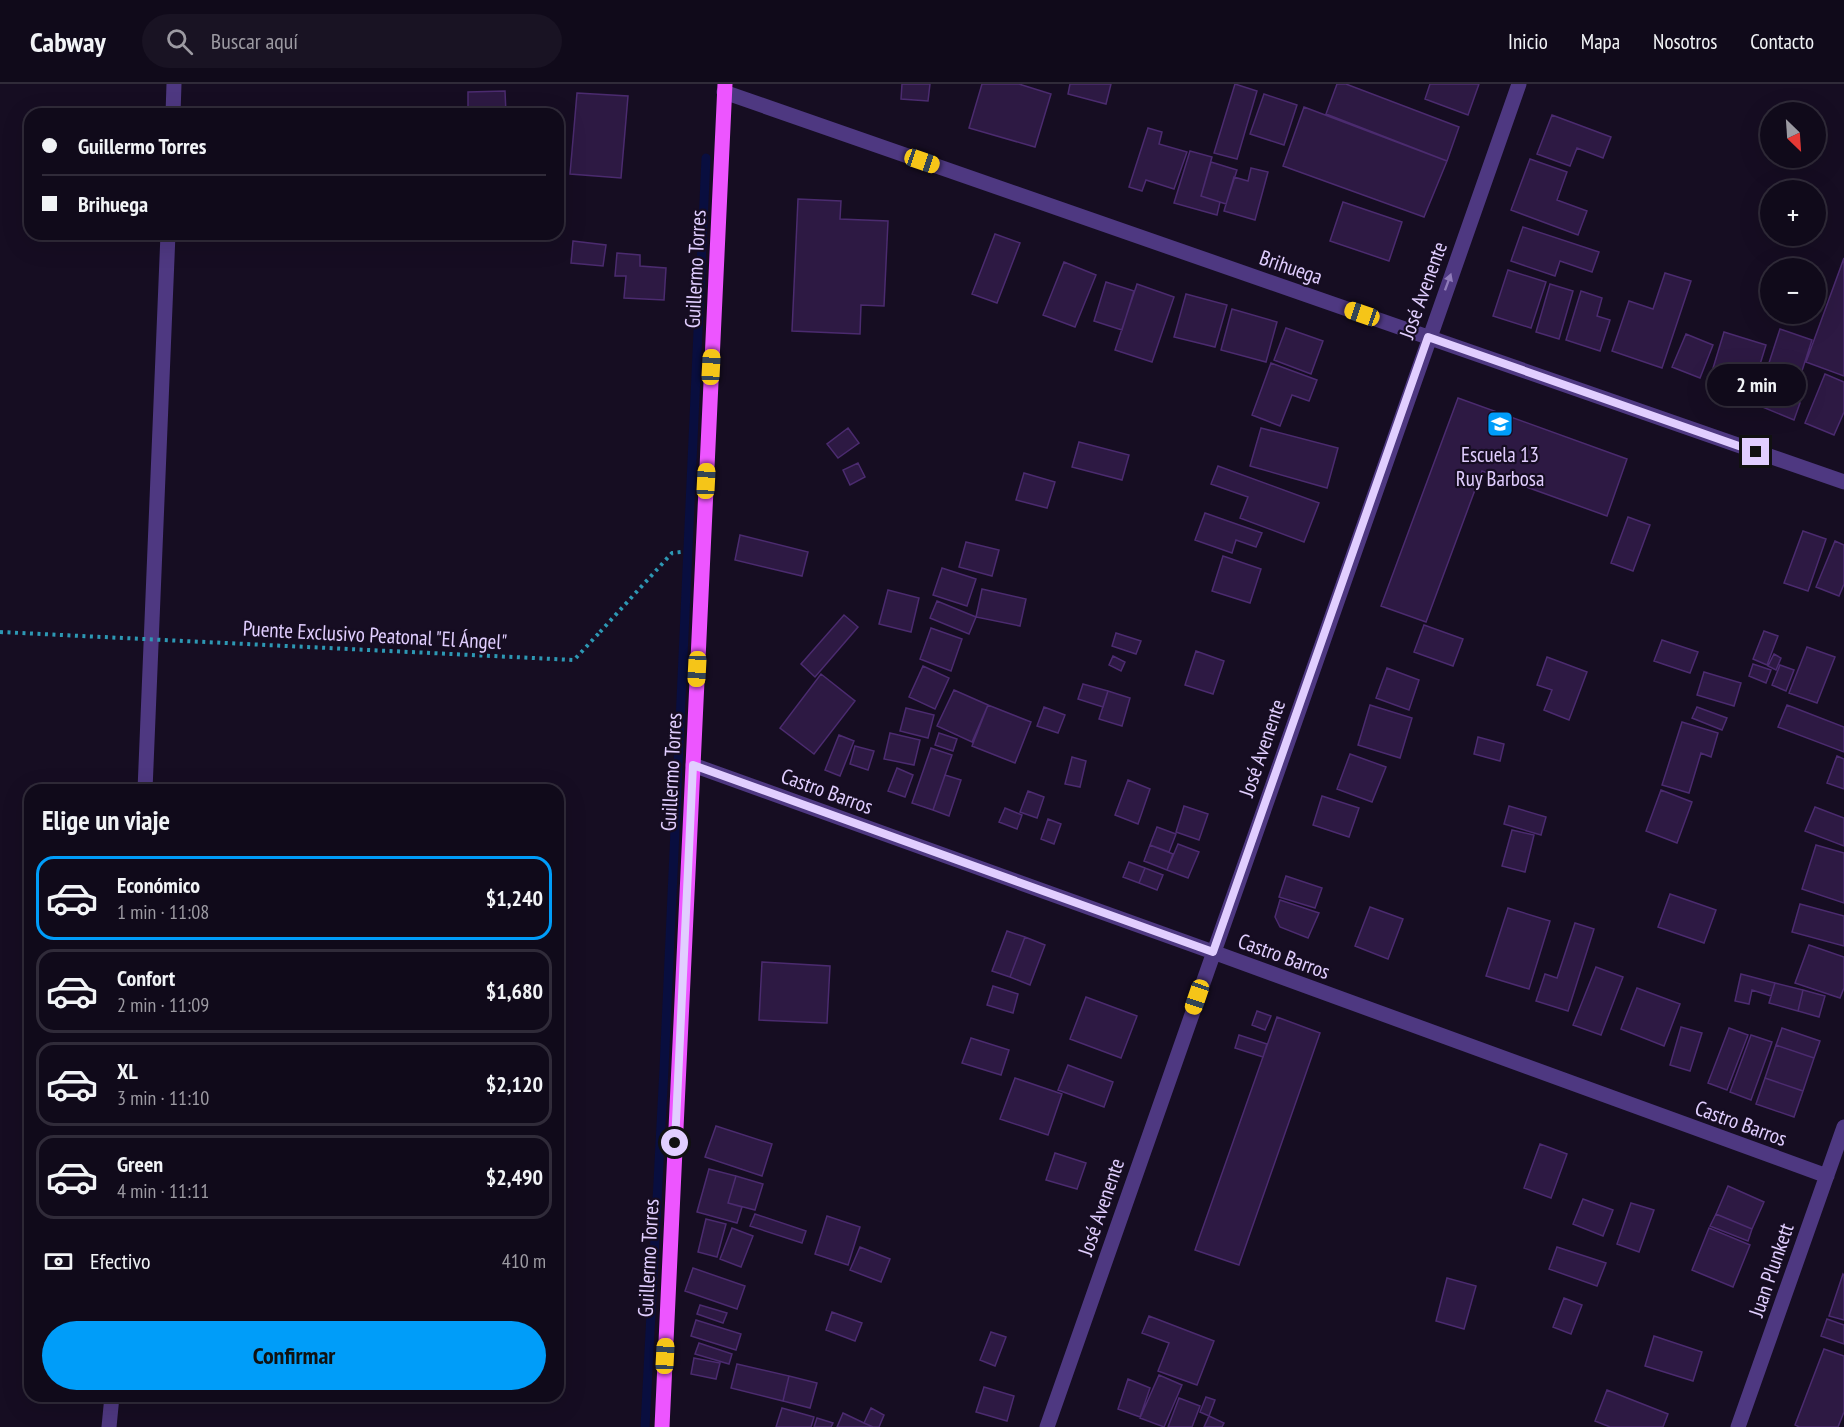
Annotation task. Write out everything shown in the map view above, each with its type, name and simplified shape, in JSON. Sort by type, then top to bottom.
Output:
[{"type":"main road","name":"Guillermo Torres","points":[[662,1427],[724,88]]},
{"type":"street","points":[[173,108],[174,84]]},
{"type":"street","name":"José Avenente","points":[[1047,1427],[1428,337],[1519,84]]},
{"type":"street","name":"Brihuega","points":[[724,88],[1844,482]]},
{"type":"street","points":[[145,784],[168,240]]},
{"type":"street","name":"Castro Barros","points":[[693,765],[1827,1176]]},
{"type":"street","name":"Juan Plunkett","points":[[1738,1427],[1844,1127]]},
{"type":"street","points":[[109,1427],[111,1402]]},
{"type":"path","name":"Puente Exclusivo Peatonal \"El Ángel\"","points":[[0,632],[574,660],[672,553],[703,550]]},
{"type":"building","points":[[902,84],[930,84],[928,101],[901,99]]},
{"type":"building","points":[[982,84],[1019,84],[1051,94],[1035,147],[969,128]]},
{"type":"building","points":[[1070,84],[1111,84],[1106,104],[1068,94]]},
{"type":"building","points":[[1235,84],[1257,91],[1237,159],[1214,153]]},
{"type":"building","points":[[1337,84],[1346,84],[1459,127],[1447,161],[1326,114]]},
{"type":"building","points":[[1430,84],[1479,84],[1468,115],[1425,99]]},
{"type":"building","points":[[505,91],[506,108],[468,108],[468,92]]},
{"type":"building","points":[[577,93],[628,96],[621,178],[570,174]]},
{"type":"building","points":[[1264,94],[1297,105],[1284,145],[1250,134]]},
{"type":"building","points":[[1304,107],[1447,161],[1424,217],[1283,166]]},
{"type":"building","points":[[1552,115],[1611,137],[1603,158],[1577,148],[1570,166],[1537,154]]},
{"type":"building","points":[[1148,128],[1162,132],[1159,144],[1187,152],[1174,189],[1146,180],[1142,191],[1129,187]]},
{"type":"building","points":[[1190,151],[1212,157],[1201,196],[1220,202],[1217,215],[1174,203]]},
{"type":"building","points":[[1530,159],[1567,172],[1557,200],[1587,211],[1578,235],[1511,210]]},
{"type":"building","points":[[1211,162],[1237,170],[1226,204],[1201,196]]},
{"type":"building","points":[[1251,168],[1268,172],[1255,220],[1224,211],[1234,177],[1248,181]]},
{"type":"building","points":[[798,199],[841,201],[840,219],[888,221],[884,306],[861,305],[860,334],[792,331]]},
{"type":"building","points":[[1343,202],[1402,222],[1389,261],[1330,241]]},
{"type":"building","points":[[1523,227],[1599,252],[1592,272],[1560,261],[1555,276],[1511,261]]},
{"type":"building","points":[[995,234],[1020,243],[997,303],[972,294]]},
{"type":"building","points":[[573,241],[606,245],[603,266],[571,263]]},
{"type":"building","points":[[617,253],[640,255],[640,266],[666,268],[664,300],[624,298],[626,276],[615,276]]},
{"type":"building","points":[[1844,258],[1844,376],[1806,362],[1820,324],[1826,324],[1826,307]]},
{"type":"building","points":[[1064,262],[1096,275],[1075,327],[1043,315]]},
{"type":"building","points":[[1508,270],[1546,282],[1531,328],[1493,316]]},
{"type":"building","points":[[1665,273],[1691,281],[1662,368],[1612,351],[1629,301],[1653,309]]},
{"type":"building","points":[[1106,282],[1134,291],[1122,330],[1094,321]]},
{"type":"building","points":[[1137,284],[1174,297],[1152,362],[1115,350]]},
{"type":"building","points":[[1550,284],[1573,291],[1559,339],[1536,332]]},
{"type":"building","points":[[1581,291],[1602,298],[1597,316],[1610,320],[1600,351],[1566,340]]},
{"type":"building","points":[[1186,294],[1227,305],[1215,347],[1174,337]]},
{"type":"building","points":[[1232,309],[1277,322],[1266,362],[1221,350]]},
{"type":"building","points":[[1286,328],[1323,341],[1311,374],[1274,360]]},
{"type":"building","points":[[1780,329],[1812,340],[1799,380],[1767,369]]},
{"type":"building","points":[[1724,332],[1766,345],[1749,400],[1707,388]]},
{"type":"building","points":[[1686,334],[1713,345],[1700,378],[1672,367]]},
{"type":"building","points":[[1271,363],[1317,380],[1309,401],[1292,395],[1280,426],[1252,415]]},
{"type":"building","points":[[1825,374],[1844,382],[1844,412],[1834,435],[1805,423]]},
{"type":"building","points":[[1759,387],[1800,403],[1794,420],[1753,403]]},
{"type":"building","points":[[1458,398],[1627,459],[1607,516],[1482,471],[1426,622],[1381,606]]},
{"type":"building","points":[[848,428],[859,443],[838,458],[827,444]]},
{"type":"building","points":[[1261,428],[1338,448],[1327,488],[1250,466]]},
{"type":"building","points":[[1079,442],[1129,455],[1122,480],[1072,467]]},
{"type":"building","points":[[858,463],[865,477],[850,485],[843,470]]},
{"type":"building","points":[[1218,466],[1319,503],[1304,542],[1240,518],[1248,497],[1211,484]]},
{"type":"building","points":[[1024,473],[1055,482],[1047,508],[1016,500]]},
{"type":"building","points":[[1205,513],[1262,533],[1256,547],[1236,540],[1232,553],[1195,540]]},
{"type":"building","points":[[1628,517],[1650,525],[1633,571],[1611,563]]},
{"type":"building","points":[[1803,531],[1826,539],[1808,591],[1784,583]]},
{"type":"building","points":[[740,535],[808,552],[802,576],[735,560]]},
{"type":"building","points":[[1835,541],[1844,545],[1844,584],[1839,596],[1816,587]]},
{"type":"building","points":[[966,542],[999,550],[992,576],[959,567]]},
{"type":"building","points":[[1223,556],[1261,569],[1250,603],[1212,591]]},
{"type":"building","points":[[942,568],[976,579],[967,606],[933,595]]},
{"type":"building","points":[[982,589],[1026,599],[1020,626],[976,617]]},
{"type":"building","points":[[888,590],[919,598],[911,632],[879,624]]},
{"type":"building","points":[[937,601],[976,617],[969,634],[930,618]]},
{"type":"building","points":[[844,615],[858,627],[815,677],[801,664]]},
{"type":"building","points":[[1424,625],[1463,639],[1453,666],[1414,652]]},
{"type":"building","points":[[931,628],[962,639],[951,671],[920,659]]},
{"type":"building","points":[[1764,631],[1778,636],[1767,665],[1753,659]]},
{"type":"building","points":[[1116,633],[1141,641],[1136,654],[1112,646]]},
{"type":"building","points":[[1662,640],[1698,652],[1690,673],[1654,661]]},
{"type":"building","points":[[1807,647],[1835,657],[1817,703],[1789,693]]},
{"type":"building","points":[[1196,651],[1224,661],[1213,694],[1185,685]]},
{"type":"building","points":[[1774,654],[1781,658],[1776,670],[1768,666]]},
{"type":"building","points":[[1113,656],[1125,662],[1121,671],[1109,665]]},
{"type":"building","points":[[1547,657],[1587,672],[1569,720],[1544,710],[1552,690],[1537,685]]},
{"type":"building","points":[[1753,664],[1771,670],[1766,683],[1749,676]]},
{"type":"building","points":[[1780,665],[1794,670],[1786,691],[1772,685]]},
{"type":"building","points":[[923,666],[949,678],[935,709],[909,697]]},
{"type":"building","points":[[1387,668],[1419,680],[1409,710],[1376,698]]},
{"type":"building","points":[[1704,672],[1741,683],[1734,706],[1697,695]]},
{"type":"building","points":[[821,674],[855,701],[814,754],[780,728]]},
{"type":"building","points":[[1083,684],[1108,691],[1103,707],[1078,699]]},
{"type":"building","points":[[954,690],[988,705],[972,742],[937,726]]},
{"type":"building","points":[[1108,691],[1130,698],[1122,726],[1099,719]]},
{"type":"building","points":[[988,705],[1031,722],[1015,763],[972,746]]},
{"type":"building","points":[[1370,705],[1412,718],[1400,758],[1358,745]]},
{"type":"building","points":[[1787,705],[1844,727],[1844,752],[1778,727]]},
{"type":"building","points":[[1044,707],[1065,715],[1058,733],[1037,726]]},
{"type":"building","points":[[1697,707],[1727,718],[1722,730],[1692,718]]},
{"type":"building","points":[[906,708],[934,715],[928,738],[900,731]]},
{"type":"building","points":[[1682,722],[1718,733],[1711,757],[1701,753],[1689,793],[1662,785]]},
{"type":"building","points":[[890,733],[920,740],[914,765],[884,759]]},
{"type":"building","points":[[939,733],[957,739],[953,751],[935,745]]},
{"type":"building","points":[[839,735],[854,741],[840,776],[825,770]]},
{"type":"building","points":[[1478,737],[1504,744],[1500,761],[1474,754]]},
{"type":"building","points":[[855,746],[874,751],[868,770],[850,764]]},
{"type":"building","points":[[931,748],[952,755],[933,810],[912,803]]},
{"type":"building","points":[[1350,754],[1386,767],[1372,802],[1337,789]]},
{"type":"building","points":[[1837,756],[1844,759],[1844,789],[1827,783]]},
{"type":"building","points":[[1072,757],[1086,761],[1080,787],[1065,784]]},
{"type":"building","points":[[897,768],[913,775],[905,797],[888,791]]},
{"type":"building","points":[[945,775],[961,780],[949,816],[933,810]]},
{"type":"building","points":[[1128,780],[1150,789],[1138,824],[1115,815]]},
{"type":"building","points":[[1661,790],[1692,802],[1677,843],[1646,831]]},
{"type":"building","points":[[1028,791],[1044,797],[1037,818],[1020,812]]},
{"type":"building","points":[[1322,796],[1359,808],[1349,837],[1313,825]]},
{"type":"building","points":[[1184,806],[1208,814],[1199,840],[1176,832]]},
{"type":"building","points":[[1509,806],[1546,817],[1541,835],[1504,824]]},
{"type":"building","points":[[1815,807],[1844,818],[1844,846],[1805,831]]},
{"type":"building","points":[[1005,808],[1022,815],[1017,829],[999,822]]},
{"type":"building","points":[[1048,819],[1061,824],[1054,844],[1041,839]]},
{"type":"building","points":[[1157,827],[1176,834],[1169,852],[1150,845]]},
{"type":"building","points":[[1512,830],[1534,835],[1525,872],[1502,866]]},
{"type":"building","points":[[1178,844],[1199,852],[1188,878],[1167,870]]},
{"type":"building","points":[[1150,845],[1173,854],[1167,870],[1144,861]]},
{"type":"building","points":[[1816,845],[1844,853],[1844,903],[1802,889]]},
{"type":"building","points":[[1129,862],[1145,868],[1139,883],[1123,877]]},
{"type":"building","points":[[1145,868],[1163,875],[1157,890],[1139,883]]},
{"type":"building","points":[[1286,876],[1322,888],[1315,908],[1279,897]]},
{"type":"building","points":[[1670,894],[1716,910],[1704,943],[1658,927]]},
{"type":"building","points":[[1280,900],[1319,913],[1308,938],[1280,927],[1275,917]]},
{"type":"building","points":[[1800,904],[1844,916],[1844,946],[1792,932]]},
{"type":"building","points":[[1370,907],[1403,919],[1388,959],[1355,946]]},
{"type":"building","points":[[1508,908],[1550,921],[1529,989],[1486,976]]},
{"type":"building","points":[[1575,923],[1594,929],[1568,1011],[1536,1001],[1545,974],[1557,978]]},
{"type":"building","points":[[1007,931],[1025,937],[1010,977],[992,971]]},
{"type":"building","points":[[1025,937],[1045,945],[1030,985],[1010,977]]},
{"type":"building","points":[[1809,945],[1844,957],[1844,988],[1840,998],[1795,983]]},
{"type":"building","points":[[762,962],[830,966],[827,1023],[759,1020]]},
{"type":"building","points":[[1596,967],[1623,977],[1601,1035],[1573,1025]]},
{"type":"building","points":[[1741,974],[1775,983],[1771,996],[1752,990],[1749,1004],[1735,1001]]},
{"type":"building","points":[[1775,983],[1803,990],[1798,1011],[1769,1003]]},
{"type":"building","points":[[993,986],[1018,994],[1013,1013],[987,1005]]},
{"type":"building","points":[[1637,988],[1680,1004],[1664,1046],[1621,1029]]},
{"type":"building","points":[[1803,990],[1825,996],[1819,1017],[1798,1011]]},
{"type":"building","points":[[1086,997],[1137,1016],[1121,1058],[1070,1039]]},
{"type":"building","points":[[1257,1011],[1271,1016],[1265,1030],[1252,1025]]},
{"type":"building","points":[[1277,1017],[1320,1033],[1239,1265],[1195,1250]]},
{"type":"building","points":[[1681,1027],[1702,1033],[1690,1071],[1670,1065]]},
{"type":"building","points":[[1729,1028],[1748,1035],[1727,1090],[1708,1083]]},
{"type":"building","points":[[1782,1028],[1820,1041],[1814,1058],[1776,1045]]},
{"type":"building","points":[[1239,1035],[1267,1044],[1263,1057],[1235,1048]]},
{"type":"building","points":[[1751,1035],[1772,1042],[1751,1100],[1730,1092]]},
{"type":"building","points":[[971,1038],[1009,1050],[1001,1075],[962,1063]]},
{"type":"building","points":[[1776,1045],[1814,1058],[1803,1091],[1765,1078]]},
{"type":"building","points":[[1068,1065],[1113,1082],[1104,1107],[1058,1090]]},
{"type":"building","points":[[1015,1078],[1062,1094],[1048,1135],[1000,1119]]},
{"type":"building","points":[[1765,1078],[1803,1091],[1794,1117],[1756,1104]]},
{"type":"building","points":[[716,1126],[772,1144],[762,1176],[705,1157]]},
{"type":"building","points":[[1540,1144],[1567,1154],[1551,1198],[1524,1188]]},
{"type":"building","points":[[1055,1153],[1086,1163],[1077,1189],[1046,1180]]},
{"type":"building","points":[[709,1169],[736,1176],[728,1203],[742,1207],[737,1223],[697,1212]]},
{"type":"building","points":[[736,1176],[763,1184],[755,1210],[728,1203]]},
{"type":"building","points":[[1728,1186],[1764,1202],[1752,1229],[1716,1214]]},
{"type":"building","points":[[1583,1199],[1613,1210],[1603,1236],[1573,1224]]},
{"type":"building","points":[[1631,1203],[1654,1210],[1639,1252],[1617,1244]]},
{"type":"building","points":[[755,1214],[806,1231],[802,1243],[750,1226]]},
{"type":"building","points":[[1716,1214],[1752,1229],[1748,1241],[1710,1226]]},
{"type":"building","points":[[827,1216],[860,1227],[848,1265],[815,1254]]},
{"type":"building","points":[[706,1219],[726,1224],[717,1257],[698,1252]]},
{"type":"building","points":[[732,1228],[753,1236],[741,1267],[720,1259]]},
{"type":"building","points":[[1709,1228],[1750,1245],[1733,1287],[1692,1270]]},
{"type":"building","points":[[860,1247],[890,1259],[881,1282],[850,1270]]},
{"type":"building","points":[[1557,1247],[1606,1263],[1597,1286],[1549,1269]]},
{"type":"building","points":[[693,1268],[745,1286],[737,1309],[685,1291]]},
{"type":"building","points":[[1844,1275],[1844,1320],[1829,1316]]},
{"type":"building","points":[[1447,1278],[1476,1286],[1464,1329],[1436,1321]]},
{"type":"building","points":[[1564,1298],[1582,1305],[1571,1334],[1553,1327]]},
{"type":"building","points":[[700,1305],[727,1313],[723,1323],[697,1314]]},
{"type":"building","points":[[832,1312],[862,1323],[855,1341],[826,1330]]},
{"type":"building","points":[[1149,1316],[1214,1341],[1197,1385],[1158,1371],[1169,1343],[1142,1333]]},
{"type":"building","points":[[1827,1319],[1844,1325],[1844,1344],[1821,1336]]},
{"type":"building","points":[[696,1320],[741,1334],[736,1350],[691,1336]]},
{"type":"building","points":[[991,1332],[1006,1337],[995,1366],[980,1360]]},
{"type":"building","points":[[1654,1336],[1702,1352],[1693,1381],[1645,1366]]},
{"type":"building","points":[[699,1343],[732,1354],[729,1364],[695,1354]]},
{"type":"building","points":[[1824,1349],[1844,1356],[1844,1412],[1838,1427],[1799,1427],[1795,1425]]},
{"type":"building","points":[[694,1358],[720,1363],[716,1379],[691,1374]]},
{"type":"building","points":[[737,1364],[789,1376],[783,1401],[731,1388]]},
{"type":"building","points":[[1159,1375],[1182,1385],[1164,1427],[1140,1418]]},
{"type":"building","points":[[789,1376],[817,1383],[810,1408],[783,1401]]},
{"type":"building","points":[[1128,1379],[1150,1388],[1140,1417],[1118,1409]]},
{"type":"building","points":[[984,1387],[1014,1396],[1007,1421],[976,1412]]},
{"type":"building","points":[[1607,1390],[1668,1414],[1663,1427],[1610,1427],[1595,1421]]},
{"type":"building","points":[[1206,1397],[1215,1400],[1209,1416],[1200,1412]]},
{"type":"building","points":[[1179,1398],[1200,1406],[1192,1427],[1168,1427]]},
{"type":"building","points":[[782,1408],[814,1417],[811,1427],[776,1427]]},
{"type":"building","points":[[871,1408],[884,1415],[879,1427],[864,1423]]},
{"type":"building","points":[[843,1413],[864,1423],[873,1427],[837,1427]]},
{"type":"building","points":[[1209,1416],[1224,1423],[1222,1427],[1204,1427]]},
{"type":"building","points":[[817,1418],[833,1423],[831,1427],[814,1427]]},
{"type":"waterway","points":[[645,1427],[706,158]]},
{"type":"place","name":"Escuela 13 Ruy Barbosa","points":[[1500,424]]},
{"type":"route","points":[[675,1143],[693,765],[1213,952],[1428,337],[1756,452]]}]
